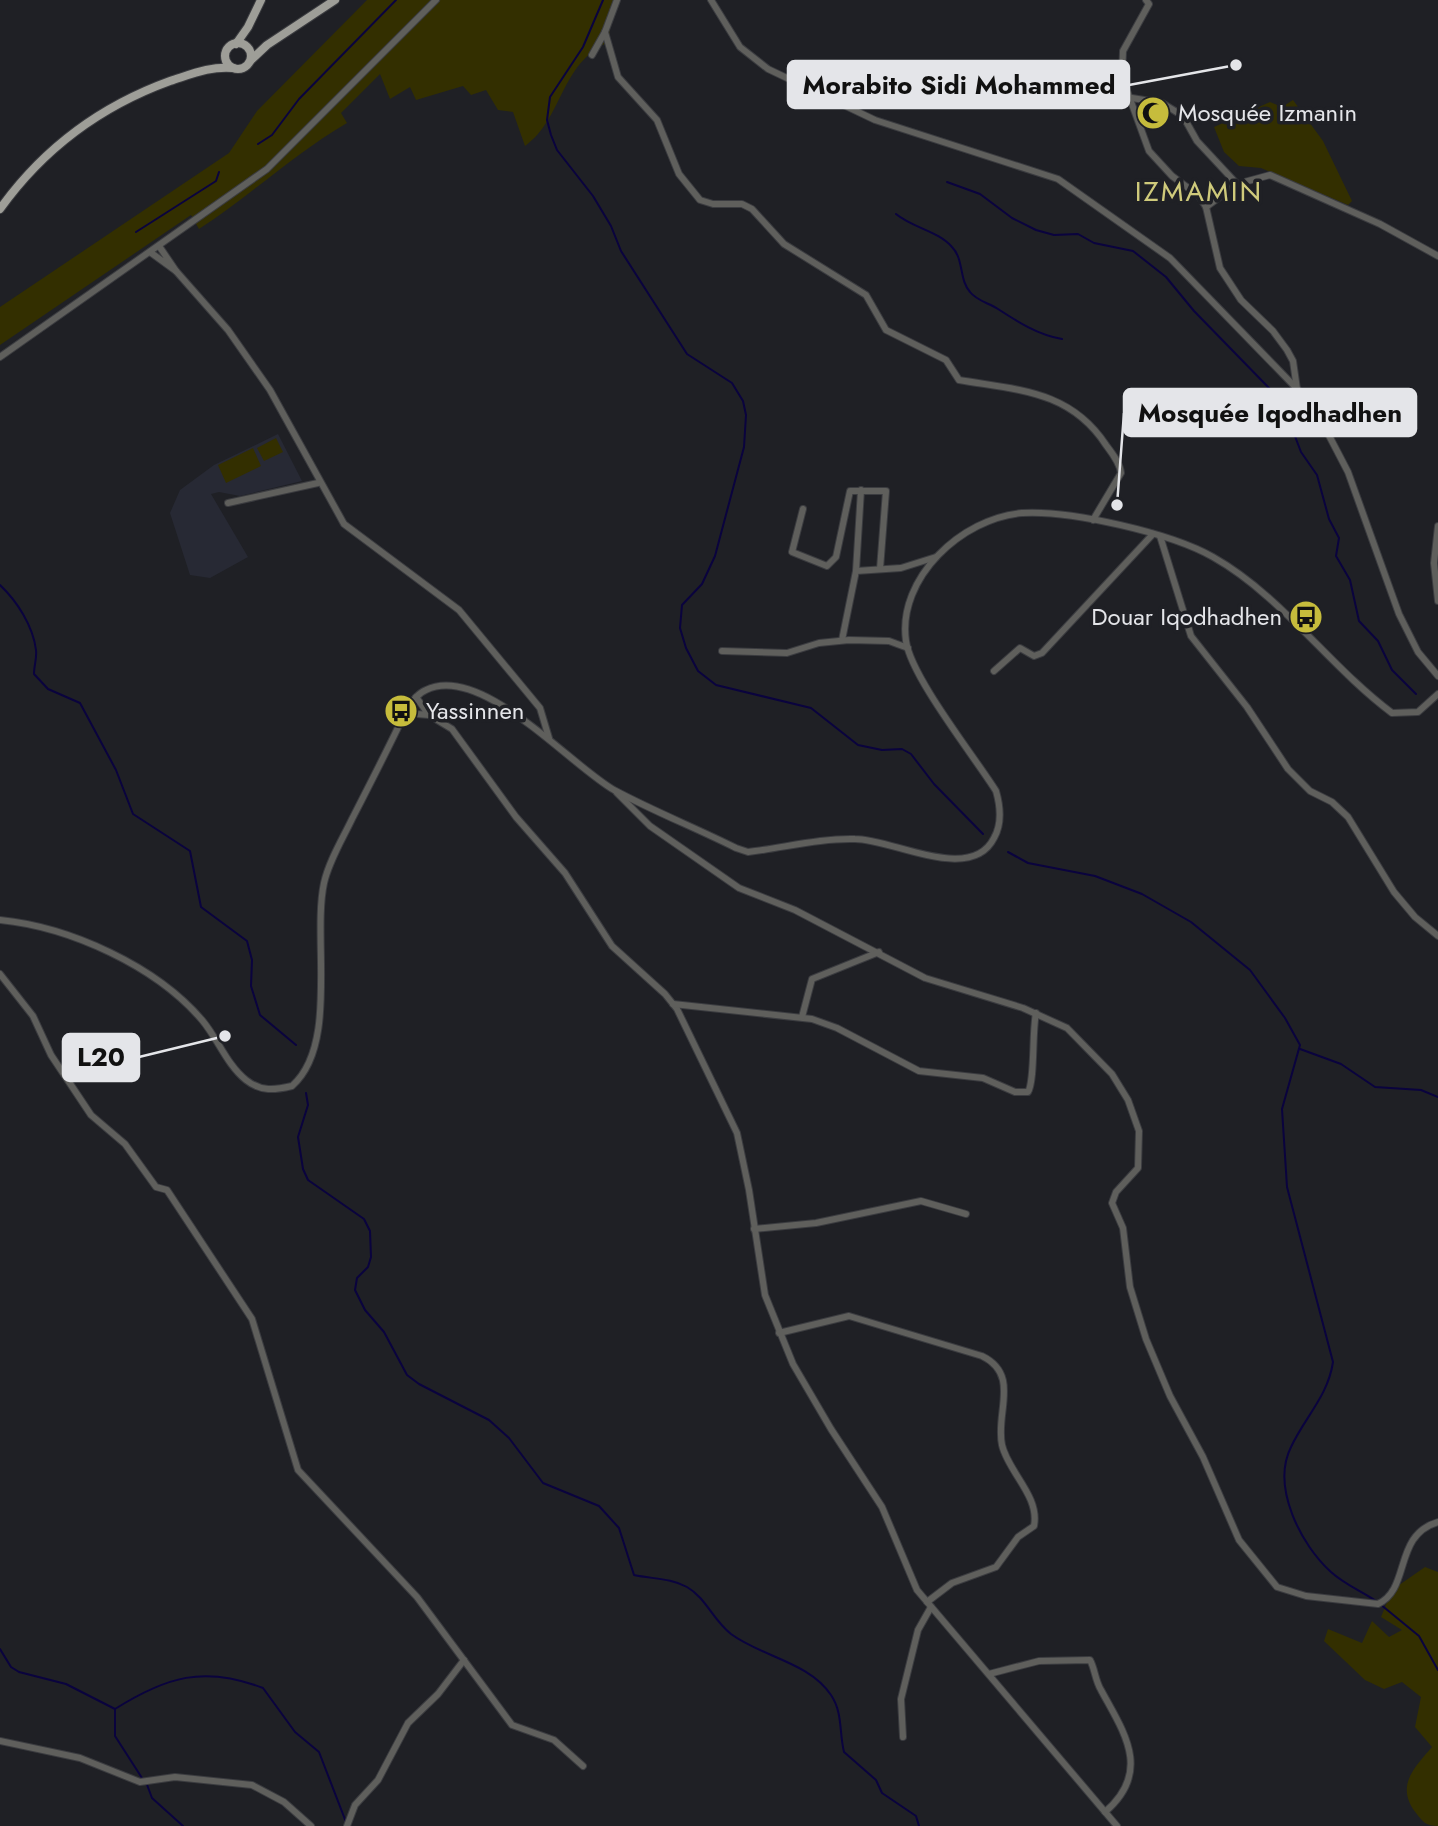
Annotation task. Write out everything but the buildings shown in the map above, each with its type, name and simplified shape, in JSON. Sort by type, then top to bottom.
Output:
[{"type":"main road","points":[[209,68],[236,44],[261,0]]},
{"type":"main road","points":[[0,209],[36,164],[82,126],[127,100],[209,68],[243,68],[267,45],[301,26],[335,0]]},
{"type":"main road","points":[[248,27],[247,47],[251,60]]},
{"type":"main road","points":[[236,44],[247,47],[267,45]]},
{"type":"main road","points":[[226,52],[226,59],[233,68]]},
{"type":"street","points":[[0,357],[267,169],[436,0]]},
{"type":"street","points":[[592,55],[605,32],[617,0]]},
{"type":"street","points":[[710,0],[740,47],[776,74],[876,120],[1037,170],[1074,189],[1170,258],[1297,389],[1323,424],[1348,472],[1399,614],[1418,652],[1438,676]]},
{"type":"street","points":[[1146,0],[1149,5],[1123,51],[1122,76],[1149,151],[1172,176],[1199,196],[1206,207],[1220,268],[1241,300],[1273,331],[1287,350],[1293,361],[1297,389]]},
{"type":"street","points":[[605,32],[618,77],[657,120],[679,174],[700,200],[713,204],[742,204],[758,213],[784,244],[866,295],[886,330],[949,362],[959,380],[1028,390],[1069,407],[1087,420],[1112,453],[1121,473],[1093,520]]},
{"type":"street","points":[[1132,98],[1162,103],[1183,116],[1197,141],[1237,184]]},
{"type":"street","points":[[1206,207],[1237,184],[1270,175],[1380,224],[1438,257]]},
{"type":"street","points":[[159,246],[176,271],[228,330],[270,390],[318,483],[344,524],[459,610],[540,708],[549,740]]},
{"type":"street","points":[[150,252],[176,271]]},
{"type":"street","points":[[228,502],[318,483]]},
{"type":"street","points":[[842,640],[856,571],[861,490]]},
{"type":"street","points":[[803,509],[792,552],[827,566],[836,556],[849,492],[886,491],[880,569]]},
{"type":"street","points":[[613,789],[748,852],[853,838],[938,857],[968,859],[980,854],[996,835],[1000,804],[996,791],[919,675],[908,648],[905,626],[910,597],[924,569],[966,535],[1009,515],[1038,513],[1093,520],[1156,535],[1211,555],[1241,576],[1392,713],[1418,712],[1438,694]]},
{"type":"street","points":[[1438,526],[1434,563],[1438,601]]},
{"type":"street","points":[[994,671],[1020,648],[1034,656],[1042,653],[1156,535]]},
{"type":"street","points":[[1156,535],[1191,636],[1247,707],[1288,769],[1310,791],[1332,802],[1348,817],[1399,899],[1438,936]]},
{"type":"street","points":[[856,571],[901,569],[936,557]]},
{"type":"street","points":[[722,651],[787,653],[820,643],[842,640],[889,641],[908,648]]},
{"type":"street","points":[[0,920],[54,930],[104,950],[159,982],[192,1009],[246,1080],[258,1088],[271,1090],[292,1086],[307,1067],[317,1026],[323,977],[324,883],[405,713],[416,697],[437,686],[465,689],[511,711],[613,789],[650,826],[710,871],[739,888],[796,910],[926,978],[1036,1013],[1067,1028],[1095,1055],[1118,1083],[1135,1115],[1139,1131],[1140,1163],[1129,1181],[1116,1192],[1112,1203],[1123,1228],[1136,1309],[1160,1376],[1203,1457],[1239,1540],[1277,1587],[1306,1597],[1381,1603],[1391,1594],[1416,1534],[1438,1521]]},
{"type":"street","points":[[416,697],[429,715],[452,729],[516,817],[565,873],[612,946],[673,1004],[690,1032],[734,1126],[745,1167],[765,1295],[779,1333],[817,1407],[882,1507],[910,1578],[929,1604],[1118,1826]]},
{"type":"street","points":[[405,713],[429,715]]},
{"type":"street","points":[[802,1017],[812,979],[879,952]]},
{"type":"street","points":[[0,974],[33,1017],[51,1055],[91,1115],[125,1144],[156,1187],[167,1190],[252,1319],[298,1470],[417,1597],[512,1725],[549,1737],[583,1766]]},
{"type":"street","points":[[673,1004],[802,1017],[837,1028],[919,1071],[983,1078],[1020,1093],[1028,1092],[1031,1086],[1030,1061],[1036,1013]]},
{"type":"street","points":[[754,1229],[816,1223],[921,1201],[966,1214]]},
{"type":"street","points":[[779,1333],[849,1316],[982,1356],[1000,1370],[1006,1396],[1001,1418],[1002,1448],[1030,1501],[1034,1526],[1018,1537],[996,1567],[952,1583],[929,1604],[918,1630],[901,1699],[904,1737]]},
{"type":"street","points":[[348,1823],[355,1805],[378,1780],[408,1723],[438,1694],[464,1660]]},
{"type":"street","points":[[989,1674],[1039,1661],[1090,1660],[1097,1683],[1119,1719],[1130,1750],[1121,1795],[1105,1812]]},
{"type":"street","points":[[0,1741],[80,1758],[139,1782],[175,1777],[252,1785],[284,1802],[311,1826]]},
{"type":"shaded area","points":[[367,0],[620,0],[610,24],[609,42],[593,51],[581,63],[538,135],[525,146],[513,112],[498,110],[486,90],[471,95],[463,86],[416,100],[410,87],[390,99],[380,74],[341,113],[347,123],[218,216],[199,229],[191,215],[0,345],[0,307],[229,153],[257,111]]},
{"type":"shaded area","points":[[1293,100],[1323,141],[1352,201],[1348,205],[1261,168],[1239,166],[1224,152],[1214,127],[1270,102],[1282,107]]},
{"type":"shaded area","points":[[278,434],[302,481],[240,496],[219,492],[211,494],[248,557],[210,578],[190,575],[170,513],[180,490],[214,465]]},
{"type":"shaded area","points":[[276,438],[283,452],[264,461],[257,448]]},
{"type":"shaded area","points":[[253,448],[261,466],[226,483],[218,465]]},
{"type":"shaded area","points":[[1425,1567],[1438,1572],[1438,1826],[1423,1821],[1407,1794],[1413,1770],[1432,1747],[1415,1727],[1421,1697],[1402,1682],[1384,1689],[1365,1680],[1324,1641],[1328,1629],[1362,1643],[1372,1621],[1389,1637],[1402,1630],[1381,1617],[1392,1590]]},
{"type":"waterway","points":[[258,144],[272,135],[299,99],[396,0]]},
{"type":"waterway","points":[[603,0],[583,47],[550,97],[547,120],[551,135],[557,150],[593,196],[611,226],[621,251],[687,354],[732,383],[743,401],[746,415],[744,447],[715,556],[702,584],[682,605],[680,628],[686,648],[698,671],[716,685],[811,708],[858,745],[882,750],[902,749],[911,754],[934,784],[983,834]]},
{"type":"waterway","points":[[136,232],[216,181],[219,172]]},
{"type":"waterway","points":[[947,182],[980,194],[1012,218],[1036,230],[1054,235],[1078,234],[1094,243],[1133,251],[1166,277],[1194,311],[1270,389],[1288,418],[1301,452],[1317,475],[1329,519],[1339,538],[1336,556],[1350,580],[1359,621],[1378,641],[1392,670],[1416,694]]},
{"type":"waterway","points":[[896,214],[940,237],[952,247],[958,257],[964,282],[976,298],[1028,327],[1062,339]]},
{"type":"waterway","points":[[0,585],[18,606],[32,632],[36,653],[34,674],[48,689],[80,703],[116,770],[133,814],[190,851],[201,907],[247,941],[252,960],[251,986],[260,1015],[296,1045]]},
{"type":"waterway","points":[[1008,852],[1028,863],[1095,876],[1142,894],[1191,922],[1250,970],[1285,1018],[1300,1045],[1282,1109],[1287,1187],[1333,1362],[1321,1396],[1291,1447],[1286,1463],[1287,1497],[1300,1531],[1320,1561],[1341,1580],[1376,1601]]},
{"type":"waterway","points":[[1300,1049],[1341,1064],[1375,1087],[1421,1090],[1438,1097]]},
{"type":"waterway","points":[[306,1093],[308,1105],[298,1137],[303,1169],[308,1180],[364,1219],[370,1231],[371,1257],[368,1267],[357,1278],[355,1290],[365,1310],[384,1332],[407,1375],[419,1384],[489,1420],[509,1438],[543,1483],[599,1506],[619,1528],[634,1575],[668,1580],[687,1587],[731,1634],[798,1667],[822,1684],[835,1702],[844,1752],[876,1780],[882,1793],[916,1816],[919,1826]]},
{"type":"waterway","points":[[1380,1604],[1419,1636],[1438,1670]]},
{"type":"waterway","points":[[0,1649],[11,1667],[19,1672],[66,1684],[115,1709],[151,1689],[186,1678],[222,1677],[263,1688],[295,1732],[319,1752],[346,1822]]},
{"type":"waterway","points":[[115,1709],[115,1736],[142,1778]]},
{"type":"waterway","points":[[146,1782],[152,1798],[183,1826]]},
{"type":"place","name":"Morabito Sidi Mohammed","points":[[1236,65]]},
{"type":"place","name":"Mosquée Izmanin","points":[[1153,113]]},
{"type":"place","name":"Mosquée Iqodhadhen","points":[[1117,505]]},
{"type":"place","name":"Douar Iqodhadhen","points":[[1306,617]]},
{"type":"place","name":"Yassinnen","points":[[401,711]]},
{"type":"place","name":"L20","points":[[225,1036]]},
{"type":"district","name":"IZMAMIN","points":[[1199,191]]}]
